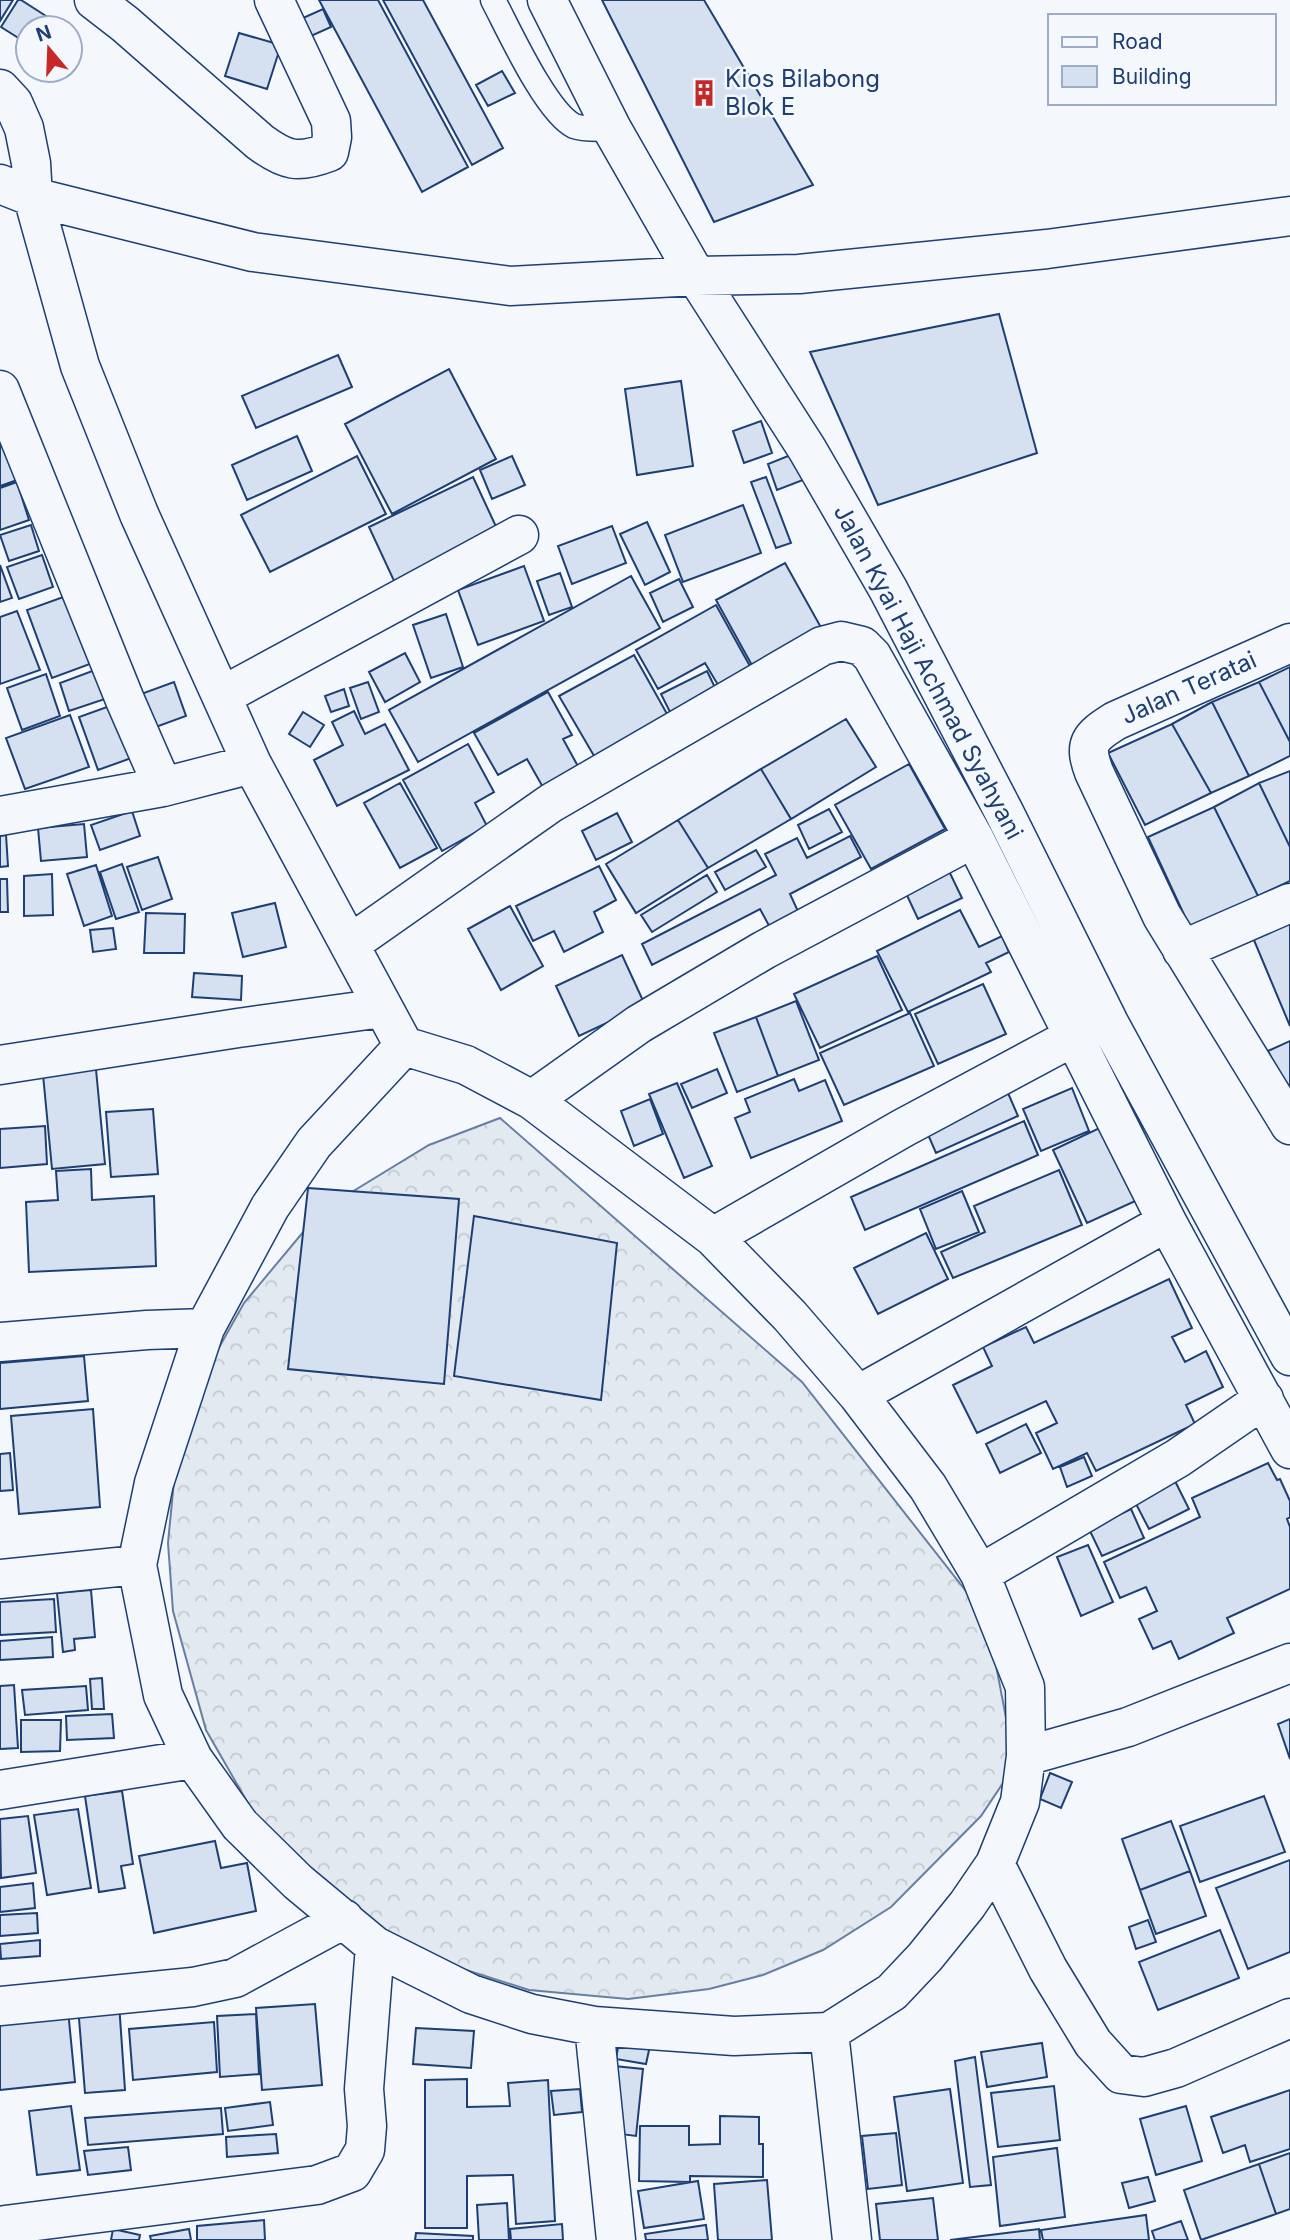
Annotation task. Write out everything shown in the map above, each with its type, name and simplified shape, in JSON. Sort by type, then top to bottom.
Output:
[{"type":"street","points":[[94,0],[274,153],[293,160],[312,159],[329,152],[331,121],[274,0]]},
{"type":"street","name":"Jalan Kyai Haji Achmad Syahyani","points":[[547,0],[612,129],[696,276],[807,449],[888,589],[1004,812],[1109,1023],[1290,1356]]},
{"type":"street","points":[[0,89],[13,103],[24,128],[31,163],[17,190],[80,366],[139,514],[252,764],[404,1046],[466,1065],[532,1100],[713,1237],[790,1315],[858,1395],[928,1487],[980,1574],[1024,1687],[1026,1756],[1020,1802],[995,1864],[959,1916],[925,1957],[892,1992],[829,2032],[734,2036],[594,2026],[532,2014],[471,1994],[375,1946],[298,1882],[240,1825],[193,1759],[163,1695],[137,1565],[154,1483],[205,1328],[248,1244],[314,1143],[404,1046]]},
{"type":"street","points":[[17,190],[253,252],[510,286],[813,273],[1047,249],[1290,216]]},
{"type":"street","points":[[0,390],[125,700],[163,787]]},
{"type":"street","points":[[222,696],[519,535]]},
{"type":"street","points":[[350,944],[551,803],[822,646],[841,641],[862,646],[872,656],[974,838],[1167,1222],[1290,1449]]},
{"type":"street","name":"Jalan Teratai","points":[[1182,950],[1162,916],[1094,772],[1088,755],[1092,739],[1115,721],[1290,643]]},
{"type":"street","points":[[0,816],[163,787],[252,764]]},
{"type":"street","points":[[532,1100],[639,1024],[764,950],[974,838]]},
{"type":"street","points":[[1290,903],[1182,950],[1290,1125]]},
{"type":"street","points":[[0,1065],[382,1008]]},
{"type":"street","points":[[713,1237],[903,1128],[1073,1037]]},
{"type":"street","points":[[858,1395],[1167,1222]]},
{"type":"street","points":[[0,1342],[205,1328]]},
{"type":"street","points":[[980,1574],[1178,1458],[1264,1399]]},
{"type":"street","points":[[0,1579],[137,1565]]},
{"type":"street","points":[[1026,1756],[1128,1727],[1290,1663]]},
{"type":"street","points":[[0,1790],[193,1759]]},
{"type":"street","points":[[995,1864],[1048,1969],[1093,2043],[1121,2074],[1144,2077],[1176,2068],[1290,2018]]},
{"type":"street","points":[[0,2006],[193,1987],[236,1978],[344,1919]]},
{"type":"street","points":[[8,2228],[317,2185],[352,2172],[365,2150],[367,2126],[364,2089],[375,1946]]},
{"type":"street","points":[[594,2026],[615,2240]]},
{"type":"street","points":[[829,2032],[852,2240]]},
{"type":"lane","points":[[493,0],[556,112],[576,127],[612,129]]},
{"type":"green space","points":[[500,1118],[802,1382],[987,1618],[1015,1765],[981,1816],[891,1907],[823,1950],[763,1975],[709,1989],[628,1999],[529,1990],[435,1960],[361,1919],[257,1819],[206,1730],[173,1611],[168,1543],[174,1481],[212,1360],[244,1303],[304,1231],[342,1198],[429,1145]]},
{"type":"building","points":[[0,0],[13,0],[0,21]]},
{"type":"building","points":[[18,0],[43,14],[14,14],[14,35],[1,27]]},
{"type":"building","points":[[319,0],[378,0],[468,167],[422,192]]},
{"type":"building","points":[[383,0],[423,0],[503,148],[472,165]]},
{"type":"building","name":"Kios Bilabong Blok E","points":[[602,0],[704,0],[813,185],[714,222]]},
{"type":"building","points":[[323,9],[331,27],[311,36],[303,18]]},
{"type":"building","points":[[239,33],[281,45],[267,89],[225,76]]},
{"type":"building","points":[[502,71],[515,93],[488,106],[476,85]]},
{"type":"building","points":[[999,314],[1037,453],[878,505],[810,352]]},
{"type":"building","points":[[338,355],[352,387],[256,428],[242,396]]},
{"type":"building","points":[[449,369],[496,459],[392,514],[345,424]]},
{"type":"building","points":[[681,381],[693,466],[637,475],[625,389]]},
{"type":"building","points":[[761,421],[772,453],[744,463],[733,431]]},
{"type":"building","points":[[0,429],[20,479],[0,486]]},
{"type":"building","points":[[297,436],[312,471],[247,500],[232,465]]},
{"type":"building","points":[[793,454],[803,480],[777,490],[768,464]]},
{"type":"building","points":[[357,456],[386,514],[270,572],[241,515]]},
{"type":"building","points":[[512,456],[525,485],[492,499],[480,470]]},
{"type":"building","points":[[473,477],[499,533],[395,583],[369,527]]},
{"type":"building","points":[[766,477],[791,543],[776,548],[751,482]]},
{"type":"building","points":[[17,482],[29,520],[0,530],[0,488]]},
{"type":"building","points":[[743,505],[761,553],[683,582],[665,535]]},
{"type":"building","points":[[647,522],[670,572],[645,585],[620,534]]},
{"type":"building","points":[[31,525],[39,551],[9,561],[0,535]]},
{"type":"building","points":[[612,526],[626,563],[572,584],[558,546]]},
{"type":"building","points":[[42,555],[53,587],[19,599],[7,567]]},
{"type":"building","points":[[785,563],[823,631],[754,669],[716,600]]},
{"type":"building","points":[[0,565],[12,598],[0,602]]},
{"type":"building","points":[[524,566],[544,621],[478,645],[458,590]]},
{"type":"building","points":[[560,573],[572,607],[549,615],[537,581]]},
{"type":"building","points":[[631,576],[660,628],[418,762],[389,710]]},
{"type":"building","points":[[679,579],[693,607],[663,622],[650,593]]},
{"type":"building","points":[[66,596],[90,664],[52,678],[27,610]]},
{"type":"building","points":[[716,605],[756,677],[724,695],[705,663],[658,689],[636,650]]},
{"type":"building","points":[[17,611],[40,670],[0,684],[0,617]]},
{"type":"building","points":[[446,614],[463,667],[431,678],[413,625]]},
{"type":"building","points":[[405,653],[420,682],[385,702],[369,672]]},
{"type":"building","points":[[634,655],[671,721],[597,761],[559,696]]},
{"type":"building","points":[[103,667],[114,696],[69,711],[60,683]]},
{"type":"building","points":[[1290,667],[1290,742],[1259,682]]},
{"type":"building","points":[[707,671],[721,700],[675,722],[661,694]]},
{"type":"building","points":[[46,674],[60,716],[22,730],[7,688]]},
{"type":"building","points":[[174,682],[186,716],[153,728],[141,694]]},
{"type":"building","points":[[368,682],[379,712],[361,719],[350,688]]},
{"type":"building","points":[[1259,682],[1290,742],[1290,756],[1249,776],[1212,702]]},
{"type":"building","points":[[344,689],[349,706],[331,712],[325,696]]},
{"type":"building","points":[[548,692],[572,735],[563,739],[585,779],[549,798],[527,759],[498,775],[474,733]]},
{"type":"building","points":[[1212,702],[1249,776],[1211,793],[1172,724]]},
{"type":"building","points":[[118,703],[137,756],[98,770],[79,717]]},
{"type":"building","points":[[354,711],[365,734],[385,724],[409,770],[337,806],[314,760],[343,745],[332,722]]},
{"type":"building","points":[[303,712],[324,725],[310,747],[289,734]]},
{"type":"building","points":[[70,715],[89,767],[25,789],[6,738]]},
{"type":"building","points":[[846,719],[876,767],[791,819],[761,769]]},
{"type":"building","points":[[1172,724],[1211,793],[1145,825],[1108,753]]},
{"type":"building","points":[[468,744],[494,792],[475,803],[487,826],[442,851],[403,780]]},
{"type":"building","points":[[909,764],[945,829],[871,869],[835,805]]},
{"type":"building","points":[[761,769],[791,819],[708,868],[678,820]]},
{"type":"building","points":[[1290,771],[1290,847],[1259,783]]},
{"type":"building","points":[[400,783],[437,848],[400,868],[364,803]]},
{"type":"building","points":[[1259,783],[1290,847],[1290,881],[1258,896],[1214,807]]},
{"type":"building","points":[[1214,807],[1258,896],[1193,934],[1148,837]]},
{"type":"building","points":[[829,809],[842,832],[809,849],[798,825]]},
{"type":"building","points":[[132,811],[140,836],[100,850],[91,825]]},
{"type":"building","points":[[617,813],[632,842],[596,860],[582,831]]},
{"type":"building","points":[[678,820],[708,868],[636,913],[606,864]]},
{"type":"building","points":[[84,824],[87,857],[41,861],[38,828]]},
{"type":"building","points":[[6,835],[8,866],[0,867],[0,836]]},
{"type":"building","points":[[850,836],[861,857],[790,894],[802,920],[774,935],[760,909],[652,965],[642,944],[776,875],[765,854],[797,838],[807,858]]},
{"type":"building","points":[[756,850],[766,867],[725,890],[715,872]]},
{"type":"building","points":[[158,857],[172,899],[142,910],[127,867]]},
{"type":"building","points":[[122,864],[139,912],[116,919],[100,872]]},
{"type":"building","points":[[96,865],[112,916],[84,926],[67,874]]},
{"type":"building","points":[[599,866],[616,900],[594,912],[603,932],[564,952],[554,931],[533,941],[516,906]]},
{"type":"building","points":[[947,867],[962,898],[918,919],[904,889]]},
{"type":"building","points":[[52,874],[53,915],[24,916],[24,876]]},
{"type":"building","points":[[707,875],[717,892],[652,932],[641,915]]},
{"type":"building","points":[[0,879],[7,879],[8,912],[0,912]]},
{"type":"building","points":[[275,903],[286,947],[243,957],[232,913]]},
{"type":"building","points":[[510,906],[543,966],[501,990],[468,929]]},
{"type":"building","points":[[960,910],[979,947],[1002,936],[1009,952],[986,963],[991,972],[908,1012],[877,951]]},
{"type":"building","points":[[146,913],[185,914],[184,953],[144,953]]},
{"type":"building","points":[[1290,917],[1290,1026],[1251,933]]},
{"type":"building","points":[[113,928],[116,949],[93,952],[90,930]]},
{"type":"building","points":[[622,955],[645,1005],[579,1036],[556,986]]},
{"type":"building","points":[[877,956],[902,1010],[820,1048],[794,994]]},
{"type":"building","points":[[194,973],[242,976],[241,1000],[192,997]]},
{"type":"building","points":[[983,984],[1006,1034],[938,1064],[915,1014]]},
{"type":"building","points":[[796,1001],[819,1060],[778,1076],[756,1017]]},
{"type":"building","points":[[910,1013],[934,1066],[844,1105],[820,1053]]},
{"type":"building","points":[[756,1017],[778,1076],[737,1092],[714,1033]]},
{"type":"building","points":[[1290,1041],[1290,1097],[1268,1051]]},
{"type":"building","points":[[95,1059],[105,1164],[52,1169],[42,1064]]},
{"type":"building","points":[[717,1069],[727,1093],[692,1108],[681,1084]]},
{"type":"building","points":[[794,1079],[799,1091],[825,1080],[842,1121],[751,1158],[735,1118],[750,1112],[745,1099]]},
{"type":"building","points":[[677,1083],[712,1166],[684,1178],[649,1094]]},
{"type":"building","points":[[1072,1088],[1089,1131],[1041,1151],[1023,1109]]},
{"type":"building","points":[[1008,1093],[1018,1116],[936,1153],[926,1130]]},
{"type":"building","points":[[650,1099],[663,1134],[634,1146],[621,1111]]},
{"type":"building","points":[[153,1109],[158,1174],[111,1177],[106,1112]]},
{"type":"building","points":[[1024,1121],[1038,1155],[865,1230],[851,1197]]},
{"type":"building","points":[[1108,1124],[1142,1198],[1087,1223],[1053,1150]]},
{"type":"building","points":[[45,1126],[47,1164],[0,1168],[0,1129]]},
{"type":"building","points":[[91,1169],[92,1200],[154,1196],[156,1266],[29,1272],[26,1202],[58,1200],[56,1171]]},
{"type":"building","points":[[1059,1170],[1082,1225],[953,1278],[941,1252],[985,1232],[974,1206]]},
{"type":"building","points":[[308,1188],[459,1199],[444,1384],[288,1369]]},
{"type":"building","points":[[962,1191],[979,1232],[936,1249],[920,1209]]},
{"type":"building","points":[[474,1216],[617,1243],[601,1400],[454,1376]]},
{"type":"building","points":[[926,1233],[948,1279],[878,1314],[854,1268]]},
{"type":"building","points":[[1169,1279],[1192,1328],[1172,1337],[1185,1362],[1206,1351],[1223,1387],[1186,1405],[1195,1424],[1096,1471],[1087,1453],[1053,1469],[1036,1433],[1057,1423],[1046,1401],[977,1433],[953,1385],[992,1366],[983,1347],[1026,1327],[1034,1343]]},
{"type":"building","points":[[84,1356],[88,1401],[0,1409],[0,1363]]},
{"type":"building","points":[[93,1409],[100,1507],[19,1514],[11,1416]]},
{"type":"building","points":[[1026,1424],[1041,1453],[1000,1473],[986,1444]]},
{"type":"building","points":[[10,1453],[13,1490],[0,1491],[0,1454]]},
{"type":"building","points":[[1084,1457],[1092,1476],[1067,1487],[1060,1467]]},
{"type":"building","points":[[1268,1463],[1277,1480],[1280,1479],[1290,1501],[1290,1517],[1287,1519],[1290,1527],[1290,1589],[1227,1618],[1234,1633],[1179,1659],[1171,1641],[1153,1649],[1139,1619],[1157,1611],[1146,1587],[1120,1598],[1104,1562],[1200,1517],[1192,1498]]},
{"type":"building","points":[[1175,1481],[1189,1509],[1149,1529],[1135,1502]]},
{"type":"building","points":[[1131,1509],[1144,1538],[1102,1556],[1089,1529]]},
{"type":"building","points":[[1088,1545],[1113,1602],[1081,1616],[1057,1557]]},
{"type":"building","points":[[91,1590],[95,1637],[74,1639],[75,1650],[63,1652],[57,1593]]},
{"type":"building","points":[[54,1599],[56,1632],[0,1635],[0,1602]]},
{"type":"building","points":[[52,1637],[53,1657],[0,1660],[0,1641]]},
{"type":"building","points":[[102,1678],[104,1709],[92,1709],[90,1679]]},
{"type":"building","points":[[14,1685],[18,1748],[0,1749],[0,1686]]},
{"type":"building","points":[[86,1686],[88,1710],[25,1715],[22,1690]]},
{"type":"building","points":[[112,1714],[114,1738],[67,1740],[66,1716]]},
{"type":"building","points":[[1290,1719],[1290,1759],[1278,1724]]},
{"type":"building","points":[[21,1720],[61,1720],[60,1751],[21,1752]]},
{"type":"building","points":[[1050,1773],[1072,1782],[1061,1808],[1040,1799]]},
{"type":"building","points":[[122,1791],[133,1864],[121,1866],[125,1888],[99,1892],[85,1796]]},
{"type":"building","points":[[1264,1796],[1285,1852],[1200,1882],[1180,1826]]},
{"type":"building","points":[[78,1809],[91,1888],[47,1895],[34,1815]]},
{"type":"building","points":[[28,1816],[36,1873],[1,1878],[0,1819]]},
{"type":"building","points":[[1171,1821],[1190,1871],[1140,1890],[1122,1839]]},
{"type":"building","points":[[215,1841],[221,1868],[247,1863],[256,1911],[154,1933],[139,1856]]},
{"type":"building","points":[[1290,1860],[1290,1952],[1248,1969],[1216,1888]]},
{"type":"building","points":[[1190,1871],[1206,1916],[1156,1934],[1140,1890]]},
{"type":"building","points":[[33,1883],[35,1908],[0,1912],[0,1887]]},
{"type":"building","points":[[37,1913],[38,1933],[0,1936],[0,1915]]},
{"type":"building","points":[[1148,1920],[1156,1942],[1136,1949],[1129,1927]]},
{"type":"building","points":[[1220,1930],[1239,1978],[1158,2010],[1139,1962]]},
{"type":"building","points":[[40,1940],[40,1956],[1,1959],[0,1944]]},
{"type":"building","points":[[119,2003],[125,2090],[85,2093],[78,2006]]},
{"type":"building","points":[[315,2004],[322,2085],[262,2090],[256,2008]]},
{"type":"building","points":[[68,2010],[75,2082],[0,2090],[0,2017]]},
{"type":"building","points":[[256,2014],[259,2074],[220,2077],[217,2016]]},
{"type":"building","points":[[214,2022],[217,2072],[133,2080],[129,2029]]},
{"type":"building","points":[[416,2028],[474,2031],[471,2068],[413,2064]]},
{"type":"building","points":[[620,2036],[651,2041],[646,2064],[616,2059]]},
{"type":"building","points":[[1042,2043],[1047,2077],[987,2087],[981,2052]]},
{"type":"building","points":[[975,2057],[991,2185],[970,2187],[955,2061]]},
{"type":"building","points":[[614,2066],[643,2069],[636,2136],[605,2132]]},
{"type":"building","points":[[467,2079],[467,2107],[510,2106],[508,2083],[548,2080],[555,2221],[516,2224],[513,2175],[467,2176],[467,2228],[425,2228],[425,2080]]},
{"type":"building","points":[[1054,2086],[1060,2140],[998,2147],[991,2093]]},
{"type":"building","points":[[580,2089],[582,2112],[554,2115],[551,2091]]},
{"type":"building","points":[[950,2089],[963,2183],[907,2191],[894,2097]]},
{"type":"building","points":[[1290,2090],[1290,2149],[1250,2162],[1245,2145],[1223,2153],[1211,2117]]},
{"type":"building","points":[[270,2102],[273,2125],[228,2131],[225,2108]]},
{"type":"building","points":[[71,2106],[80,2170],[37,2175],[29,2111]]},
{"type":"building","points":[[1186,2106],[1202,2161],[1156,2175],[1140,2119]]},
{"type":"building","points":[[221,2108],[223,2134],[88,2145],[85,2118]]},
{"type":"building","points":[[720,2116],[759,2117],[759,2144],[763,2144],[763,2177],[690,2176],[690,2182],[639,2181],[640,2126],[689,2126],[689,2145],[720,2144]]},
{"type":"building","points":[[896,2133],[902,2185],[868,2189],[862,2136]]},
{"type":"building","points":[[276,2134],[278,2153],[227,2157],[226,2137]]},
{"type":"building","points":[[128,2147],[131,2170],[88,2175],[84,2151]]},
{"type":"building","points":[[1057,2148],[1065,2217],[1000,2226],[993,2157]]},
{"type":"building","points":[[1290,2153],[1290,2209],[1276,2214],[1259,2164]]},
{"type":"building","points":[[1259,2164],[1276,2214],[1201,2240],[1184,2190]]},
{"type":"building","points":[[1148,2177],[1155,2201],[1129,2208],[1122,2183]]},
{"type":"building","points":[[767,2180],[772,2240],[718,2240],[714,2184]]},
{"type":"building","points":[[698,2181],[704,2219],[644,2228],[638,2191]]},
{"type":"building","points":[[933,2198],[938,2240],[880,2240],[876,2204]]},
{"type":"building","points":[[507,2203],[509,2240],[479,2240],[477,2205]]},
{"type":"building","points":[[1146,2215],[1149,2240],[1043,2240],[1041,2230]]},
{"type":"building","points":[[264,2220],[265,2240],[197,2240],[197,2226]]},
{"type":"building","points":[[1181,2221],[1188,2240],[1155,2240],[1152,2231]]},
{"type":"building","points":[[562,2224],[563,2240],[511,2240],[510,2229]]},
{"type":"building","points":[[706,2225],[708,2240],[646,2240],[645,2234]]},
{"type":"building","points":[[113,2229],[140,2235],[139,2240],[111,2240]]},
{"type":"building","points":[[189,2229],[191,2240],[151,2240],[150,2236]]},
{"type":"building","points":[[1039,2229],[1040,2240],[950,2240]]},
{"type":"building","points":[[416,2233],[473,2236],[473,2240],[415,2240]]},
{"type":"place","name":"Kios Bilabong Blok E","points":[[704,93]]}]
